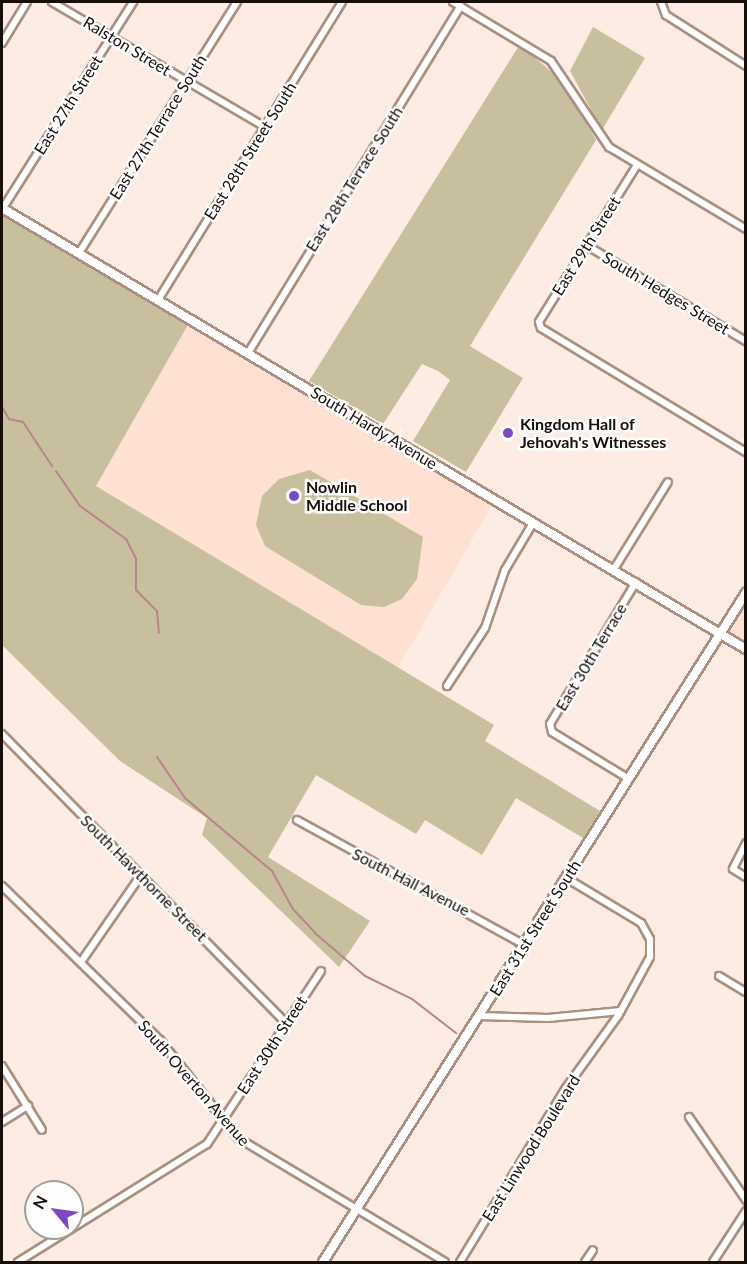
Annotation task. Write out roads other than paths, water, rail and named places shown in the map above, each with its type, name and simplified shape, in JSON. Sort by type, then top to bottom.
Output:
[{"type":"street","points":[[2,43],[27,2]]},
{"type":"street","name":"Ralston Street","points":[[52,2],[265,127]]},
{"type":"street","name":"East 27th Street","points":[[2,208],[133,2]]},
{"type":"street","name":"East 27th Terrace South","points":[[79,254],[237,2]]},
{"type":"street","name":"East 28th Street South","points":[[158,300],[342,2]]},
{"type":"street","points":[[453,2],[551,61],[569,81],[593,129],[637,165],[746,229]]},
{"type":"street","points":[[662,5],[746,66]]},
{"type":"street","name":"East 28th Terrace South","points":[[248,353],[461,6]]},
{"type":"street","name":"East 29th Street","points":[[637,165],[539,322],[541,328],[746,452]]},
{"type":"street","name":"South Hardy Avenue","points":[[2,208],[746,649]]},
{"type":"street","name":"South Hedges Street","points":[[586,245],[746,341]]},
{"type":"street","points":[[614,570],[668,482]]},
{"type":"street","points":[[447,686],[485,628],[505,570],[533,523]]},
{"type":"street","name":"East 30th Terrace","points":[[629,779],[552,732],[550,724],[636,582]]},
{"type":"street","name":"East 31st Street South","points":[[323,1263],[746,593]]},
{"type":"street","name":"South Hawthorne Street","points":[[2,734],[286,1023]]},
{"type":"street","name":"South Hall Avenue","points":[[297,820],[524,945]]},
{"type":"street","points":[[746,843],[733,869],[746,877]]},
{"type":"street","points":[[81,962],[141,875]]},
{"type":"street","name":"East Linwood Boulevard","points":[[460,1263],[566,1088],[621,1011],[650,957],[650,939],[634,917],[566,878]]},
{"type":"street","name":"South Overton Avenue","points":[[2,886],[160,1040],[224,1120],[253,1150],[445,1263]]},
{"type":"street","name":"East 30th Street","points":[[18,1263],[192,1157],[224,1120],[321,971]]},
{"type":"street","points":[[719,976],[746,992]]},
{"type":"street","points":[[479,1016],[548,1018],[621,1011]]},
{"type":"street","points":[[2,1066],[42,1130]]},
{"type":"street","points":[[2,1122],[28,1106]]},
{"type":"street","points":[[689,1117],[746,1200]]},
{"type":"street","points":[[713,1263],[746,1210]]},
{"type":"street","points":[[585,1263],[593,1250]]},
{"type":"waterway","points":[[2,407],[9,419],[23,422],[52,466]]},
{"type":"waterway","points":[[56,471],[80,506],[126,539],[136,559],[136,590],[157,611],[159,633]]},
{"type":"waterway","points":[[157,757],[185,798],[272,871],[293,909],[315,933],[365,976],[412,999],[456,1033]]},
{"type":"place","name":"Kingdom Hall of Jehovah's Witnesses","points":[[508,433]]},
{"type":"place","name":"Nowlin Middle School","points":[[294,496]]}]
